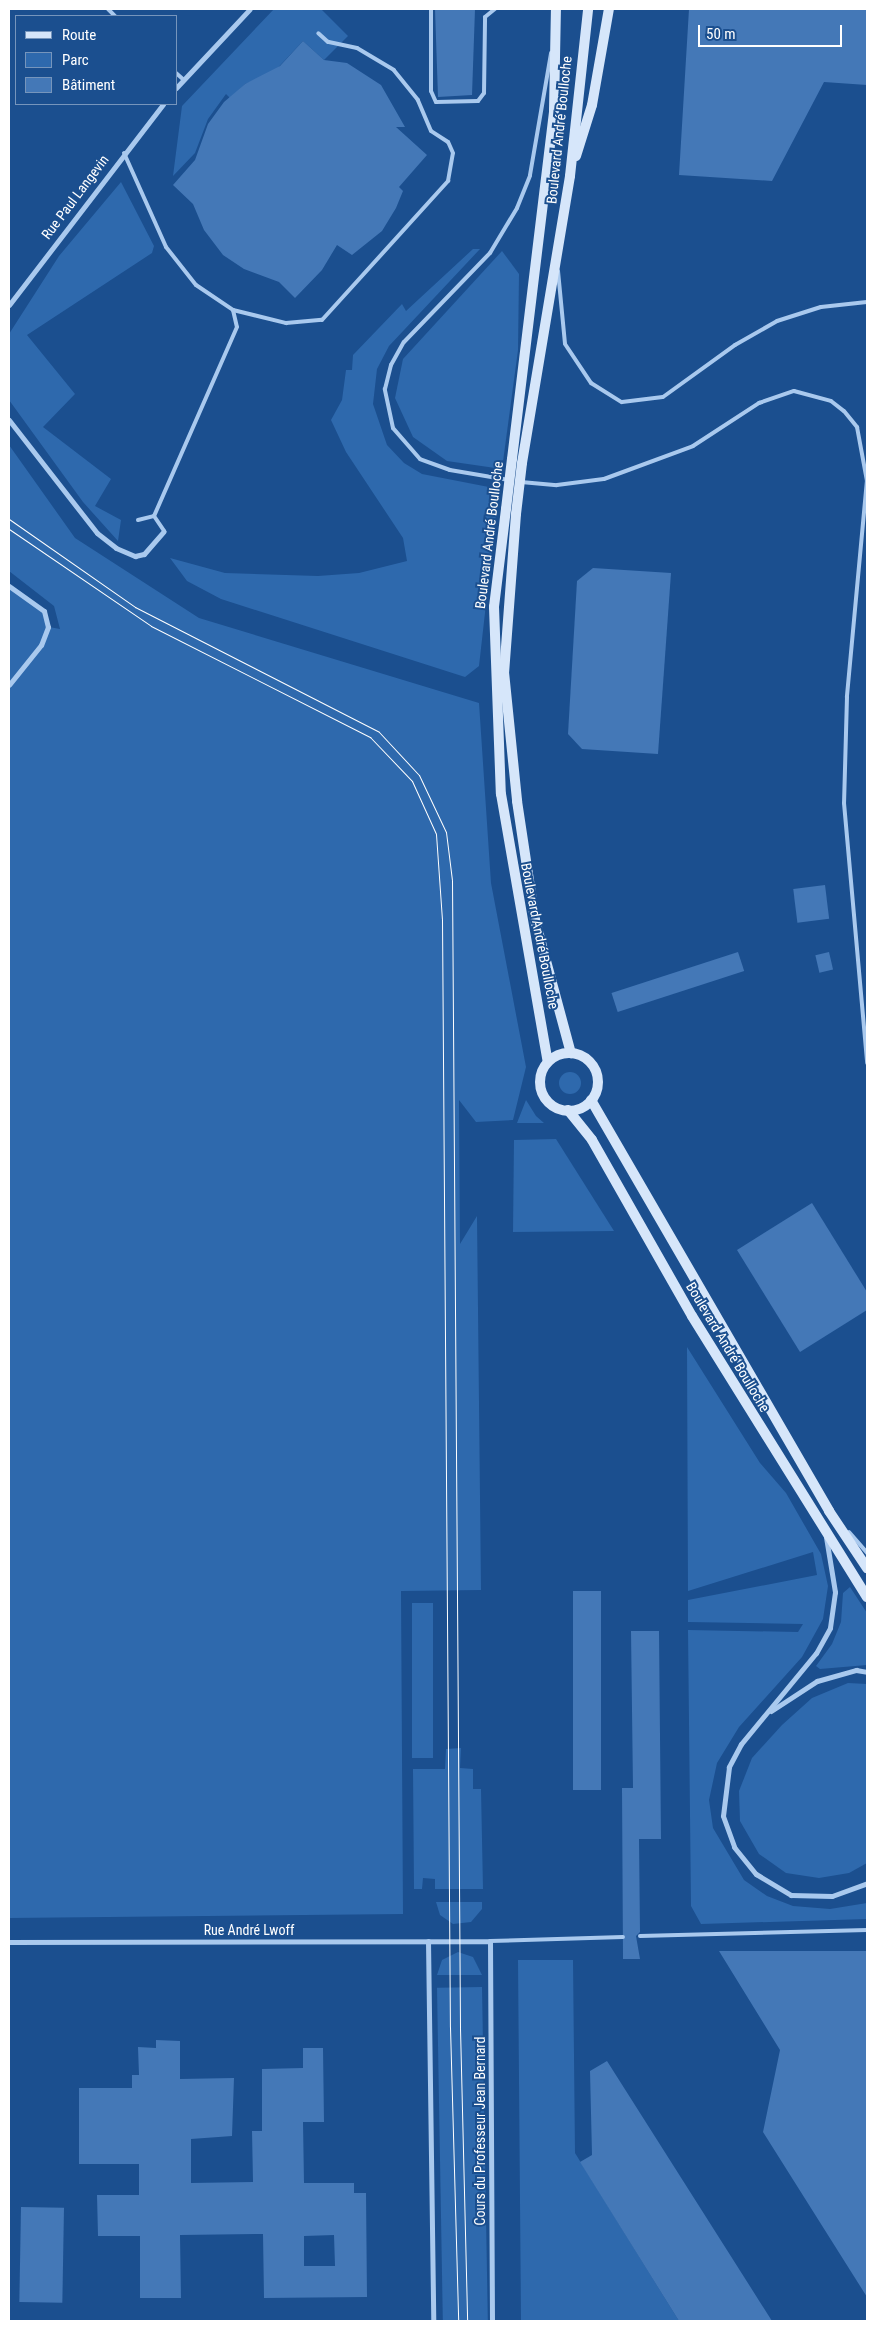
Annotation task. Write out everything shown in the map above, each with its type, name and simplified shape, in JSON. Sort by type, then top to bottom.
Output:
[{"type":"main road","name":"Boulevard André Boulloche","points":[[556,9],[554,110],[494,607],[501,794],[548,1062],[540,1080],[542,1093],[555,1107],[568,1110],[592,1140],[692,1316],[825,1534],[867,1596]]},
{"type":"main road","name":"Boulevard André Boulloche","points":[[571,1053],[535,920],[517,801],[504,672],[516,514],[522,463],[570,176],[588,9]]},
{"type":"main road","points":[[570,176],[592,105],[609,9]]},
{"type":"main road","points":[[548,1062],[571,1053],[588,1060],[596,1070],[597,1089],[591,1100],[568,1110]]},
{"type":"main road","name":"Boulevard André Boulloche","points":[[591,1100],[829,1511],[867,1568]]},
{"type":"street","points":[[178,86],[250,9]]},
{"type":"street","name":"Rue Paul Langevin","points":[[9,306],[124,152],[162,105]]},
{"type":"street","points":[[9,420],[97,534],[116,548],[135,556],[144,554],[164,531]]},
{"type":"street","points":[[9,586],[44,611],[48,627],[42,645],[9,685]]},
{"type":"street","points":[[825,1534],[836,1592],[830,1628],[765,1716],[741,1744],[729,1767],[723,1816],[734,1847],[756,1874],[791,1895],[832,1896],[867,1882]]},
{"type":"street","points":[[765,1716],[817,1681],[856,1670],[867,1672]]},
{"type":"street","points":[[428,1941],[433,2321]]},
{"type":"street","name":"Rue André Lwoff","points":[[9,1942],[490,1941]]},
{"type":"street","name":"Cours du Professeur Jean Bernard","points":[[490,1941],[492,2321]]},
{"type":"lane","points":[[431,9],[431,91],[436,102],[478,101],[484,93],[484,17],[495,9]]},
{"type":"lane","points":[[555,31],[530,175],[517,208],[490,253],[404,342],[391,365],[386,403],[400,440],[420,459],[450,470],[533,483],[572,484],[604,479],[693,446],[759,403],[794,391],[831,401],[844,411],[857,427],[867,480],[847,697],[844,803],[867,1063]]},
{"type":"lane","points":[[124,152],[166,247],[196,284],[233,310],[286,323],[322,320],[448,181],[453,152],[448,142],[431,131],[418,100],[394,70],[379,57],[328,42],[318,33]]},
{"type":"lane","points":[[178,74],[184,79]]},
{"type":"lane","points":[[556,251],[565,344],[591,383],[622,402],[664,397],[735,345],[790,316],[843,302],[867,302]]},
{"type":"lane","points":[[154,516],[237,327],[233,310]]},
{"type":"lane","points":[[138,520],[154,516]]},
{"type":"lane","points":[[154,516],[164,531]]},
{"type":"lane","points":[[829,1511],[867,1553]]},
{"type":"lane","points":[[640,1936],[867,1930]]},
{"type":"lane","points":[[490,1941],[624,1936]]},
{"type":"green space","points":[[274,9],[321,9],[348,36],[324,60],[303,41],[273,73],[245,84],[230,98],[226,94],[208,119],[195,153],[173,176],[182,106]]},
{"type":"green space","points":[[121,182],[154,246],[152,253],[27,335],[75,394],[43,427],[111,479],[95,506],[121,520],[118,541],[83,502],[9,400],[9,334],[59,256]]},
{"type":"green space","points":[[473,249],[480,249],[389,346],[377,369],[373,404],[387,445],[404,463],[422,474],[499,489],[479,666],[465,677],[221,599],[187,581],[170,558],[225,573],[318,576],[359,573],[407,561],[403,538],[346,452],[331,420],[342,400],[346,370],[352,370],[353,355],[402,304],[406,311]]},
{"type":"green space","points":[[502,251],[519,274],[518,350],[502,469],[447,461],[413,437],[395,398],[403,359]]},
{"type":"green space","points":[[9,445],[75,538],[199,618],[479,703],[491,883],[526,1067],[513,1120],[476,1122],[459,1100],[460,1244],[477,1216],[481,1590],[401,1591],[403,1914],[9,1918],[9,586],[44,611],[49,627],[60,629],[54,606],[9,571]]},
{"type":"green space","points":[[570,1072],[578,1075],[581,1083],[578,1091],[570,1094],[562,1091],[559,1083],[562,1075]]},
{"type":"green space","points":[[526,1100],[536,1116],[544,1123],[517,1123]]},
{"type":"green space","points":[[556,1139],[614,1231],[513,1232],[514,1140]]},
{"type":"green space","points":[[687,1347],[760,1463],[786,1493],[821,1554],[828,1586],[823,1619],[802,1657],[739,1727],[717,1763],[709,1800],[713,1828],[744,1880],[767,1896],[793,1906],[830,1909],[867,1903],[867,1919],[701,1924],[691,1906],[688,1630],[798,1632],[803,1624],[688,1622],[688,1600],[817,1575],[813,1552],[688,1591]]},
{"type":"green space","points":[[850,1587],[867,1613],[867,1665],[820,1669],[816,1666],[832,1644],[841,1622],[843,1593]]},
{"type":"green space","points":[[412,1603],[433,1603],[433,1758],[412,1758]]},
{"type":"green space","points":[[848,1683],[867,1684],[867,1863],[849,1873],[819,1878],[786,1873],[759,1854],[740,1821],[739,1791],[752,1758],[782,1725],[812,1698]]},
{"type":"green space","points":[[461,1748],[460,1768],[473,1769],[473,1789],[481,1789],[483,1889],[435,1889],[435,1879],[423,1878],[422,1889],[414,1889],[413,1769],[445,1769],[446,1749]]},
{"type":"green space","points":[[436,1902],[482,1902],[482,1909],[471,1922],[453,1924],[440,1915]]},
{"type":"green space","points":[[458,1952],[473,1957],[482,1975],[437,1975],[442,1960]]},
{"type":"green space","points":[[518,1960],[573,1960],[575,2153],[679,2321],[521,2321]]},
{"type":"green space","points":[[482,1987],[488,2321],[443,2321],[437,1988]]},
{"type":"building","points":[[435,9],[475,9],[472,95],[438,97]]},
{"type":"building","points":[[689,9],[867,9],[867,85],[824,82],[772,181],[679,175]]},
{"type":"building","points":[[303,41],[324,60],[347,63],[381,85],[405,127],[396,127],[427,155],[399,187],[403,191],[396,208],[382,231],[352,255],[337,245],[322,270],[295,298],[279,282],[244,269],[223,255],[204,230],[193,204],[173,185],[195,160],[208,124],[224,102],[245,84],[280,66]]},
{"type":"building","points":[[593,568],[671,573],[658,754],[582,749],[568,734],[577,581]]},
{"type":"building","points":[[825,885],[829,919],[797,923],[793,889]]},
{"type":"building","points":[[738,952],[744,971],[618,1012],[612,993]]},
{"type":"building","points":[[829,952],[833,970],[819,973],[815,955]]},
{"type":"building","points":[[812,1203],[867,1292],[867,1310],[800,1352],[737,1250]]},
{"type":"building","points":[[573,1591],[601,1591],[601,1790],[573,1790]]},
{"type":"building","points":[[631,1631],[659,1631],[661,1839],[639,1839],[640,1932],[636,1936],[640,1959],[623,1959],[622,1788],[633,1788]]},
{"type":"building","points":[[719,1951],[867,1951],[867,2297],[763,2132],[780,2050]]},
{"type":"building","points":[[156,2040],[180,2041],[180,2079],[234,2078],[232,2136],[191,2139],[191,2183],[253,2182],[252,2131],[262,2131],[262,2069],[303,2068],[303,2048],[323,2048],[324,2122],[303,2122],[304,2183],[354,2183],[354,2193],[366,2193],[367,2297],[264,2298],[263,2234],[180,2235],[181,2298],[140,2298],[140,2236],[98,2236],[97,2195],[139,2195],[139,2164],[79,2164],[79,2088],[132,2088],[132,2075],[139,2075],[138,2047],[156,2048]],"holes":[[[334,2235],[335,2266],[304,2266],[304,2236]]]},
{"type":"building","points":[[607,2061],[772,2321],[679,2321],[580,2162],[592,2155],[590,2071]]},
{"type":"building","points":[[21,2207],[64,2208],[62,2303],[19,2302]]},
{"type":"tram line","points":[[9,519],[135,607],[379,732],[419,775],[446,832],[452,880],[460,2028],[467,2321]]},
{"type":"tram line","points":[[9,529],[151,626],[370,737],[412,781],[436,834],[442,919],[450,2027],[458,2321]]}]
